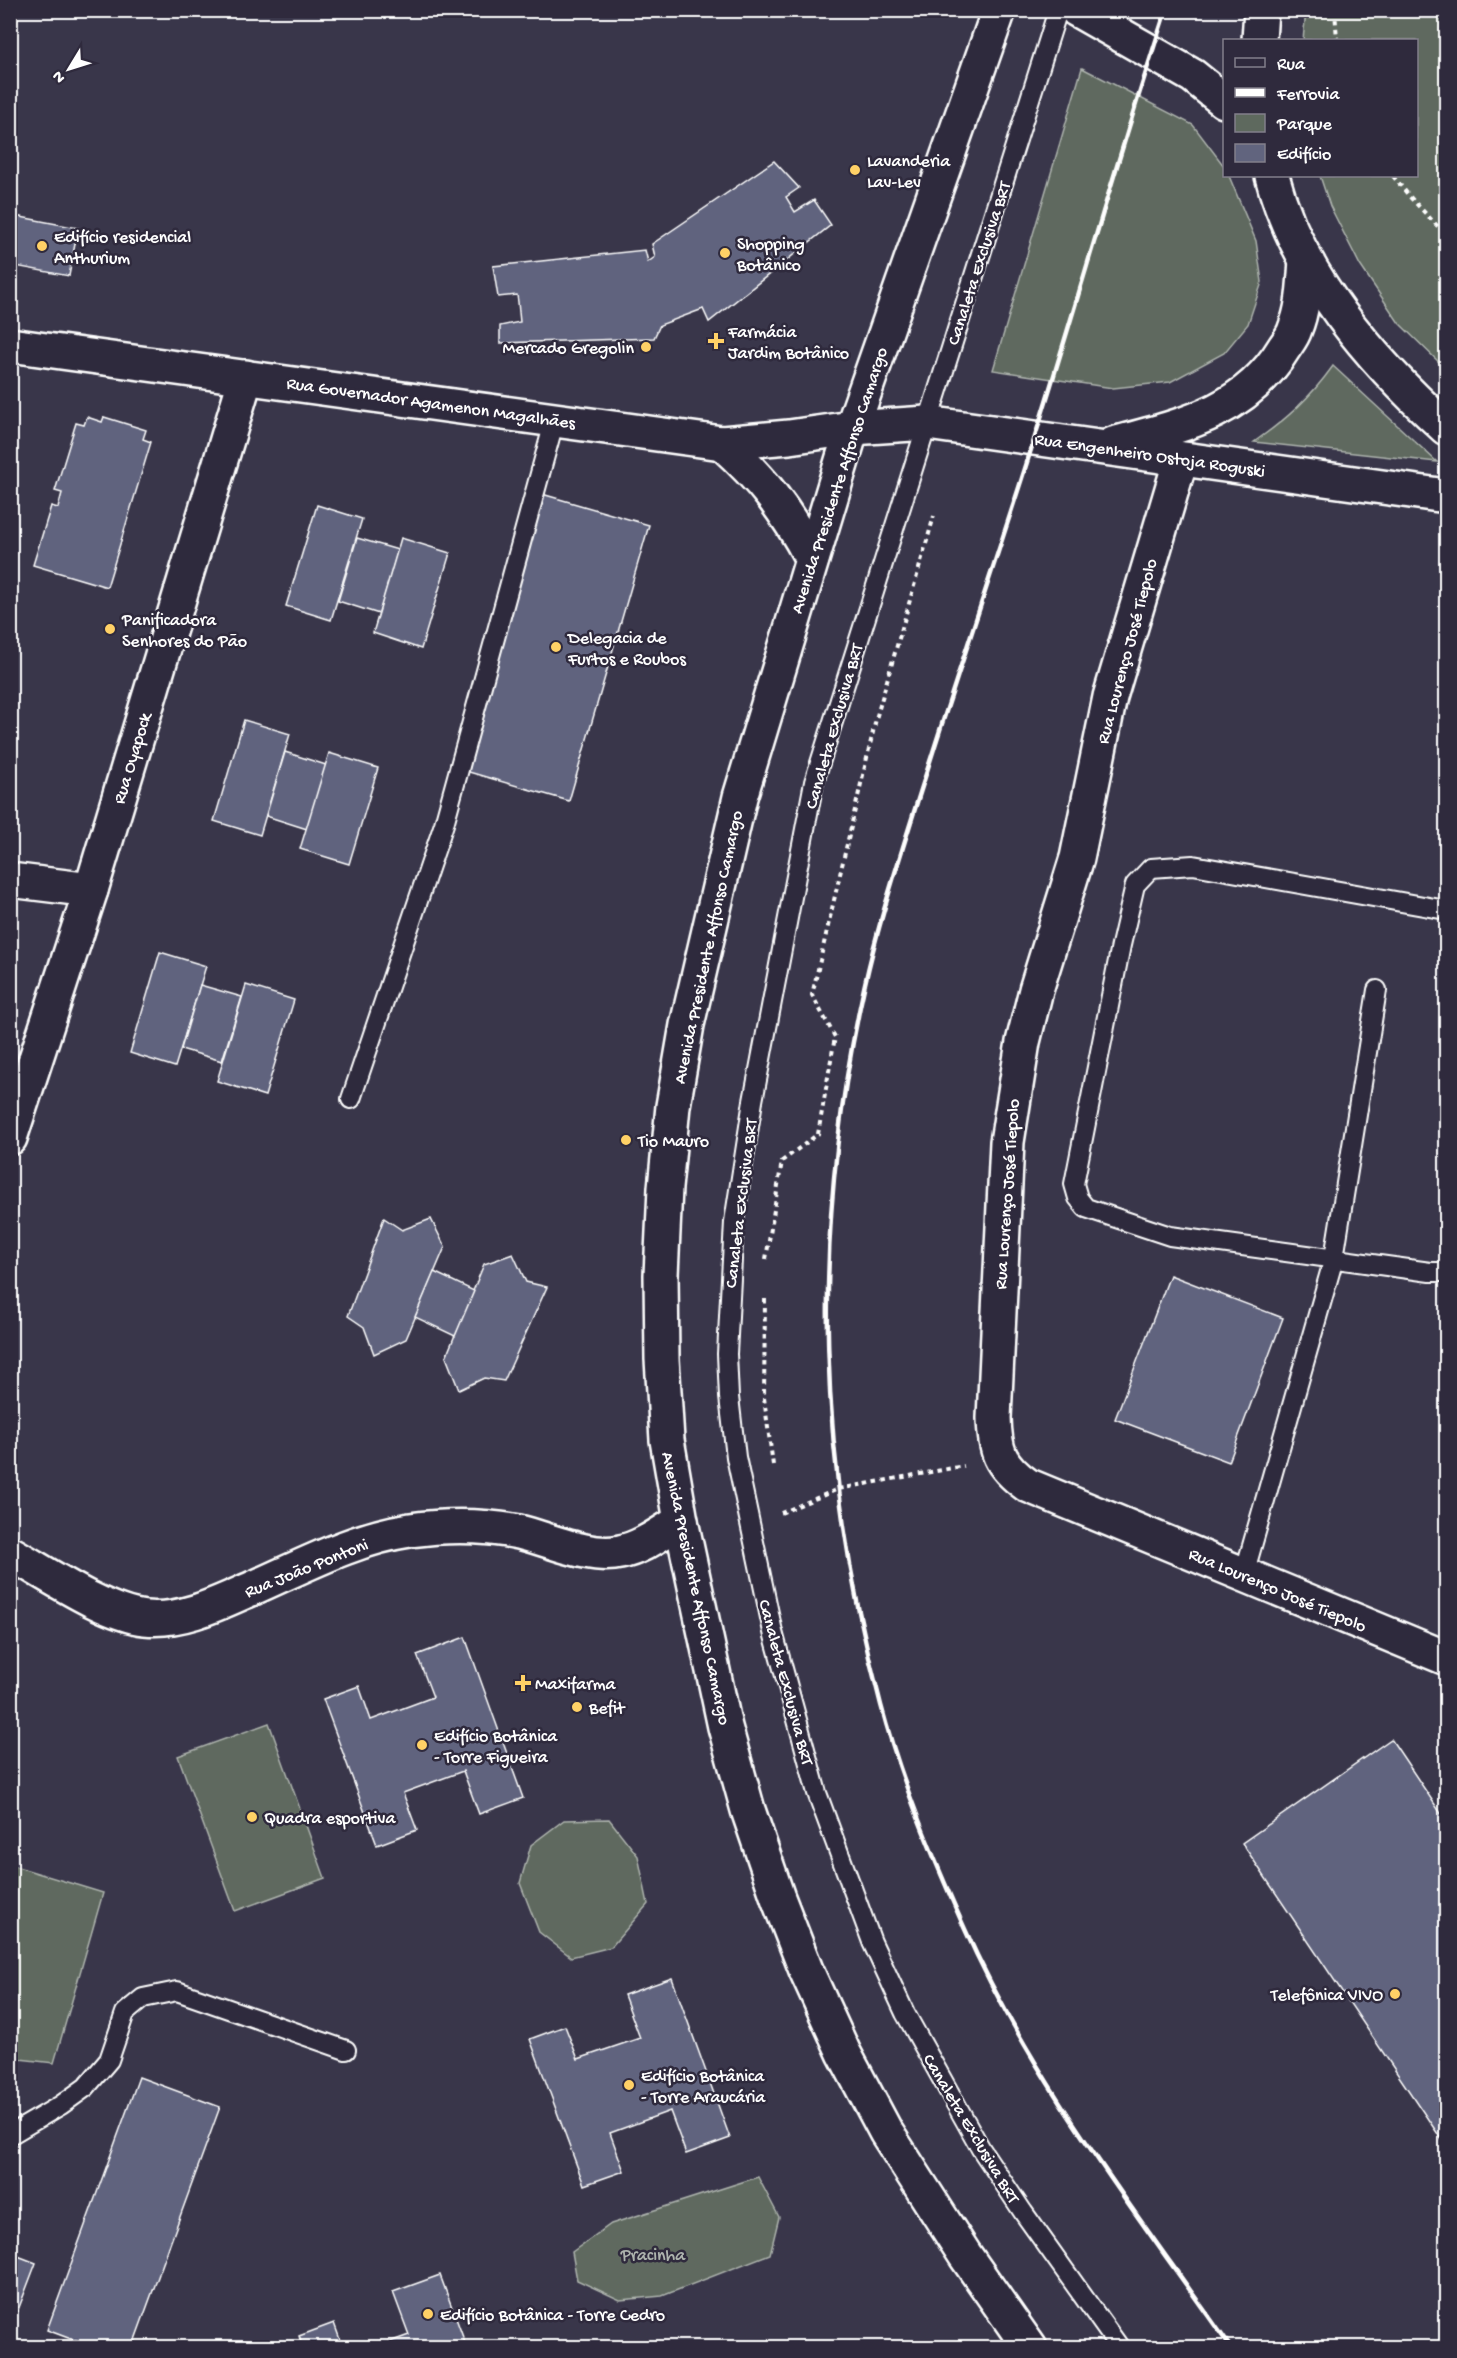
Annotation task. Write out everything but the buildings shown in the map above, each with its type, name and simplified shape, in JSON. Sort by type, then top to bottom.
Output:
[{"type":"main road","name":"Avenida Presidente Affonso Camargo","points":[[999,10],[852,428],[766,707],[720,876],[687,1024],[674,1106],[665,1188],[660,1275],[667,1440],[681,1521],[725,1728],[745,1800],[778,1898],[806,1970],[844,2053],[886,2132],[965,2255],[1030,2348]]},
{"type":"main road","points":[[1077,10],[1193,76],[1223,100]]},
{"type":"main road","points":[[1259,39],[1261,10]]},
{"type":"main road","points":[[1272,177],[1290,227],[1306,261],[1332,301],[1381,364],[1416,401],[1446,428]]},
{"type":"main road","points":[[1099,447],[1202,417],[1232,402],[1257,384],[1277,359],[1295,330],[1303,300],[1306,261]]},
{"type":"main road","name":"Rua Governador Agamenon Magalhães","points":[[10,345],[722,442],[789,437],[852,428]]},
{"type":"main road","name":"Rua Oyapock","points":[[10,1138],[91,890],[246,377]]},
{"type":"main road","name":"Rua Engenheiro Ostoja Roguski","points":[[852,428],[927,423],[1446,496]]},
{"type":"main road","points":[[722,442],[752,470],[772,493],[791,520],[812,559]]},
{"type":"main road","name":"Rua Lourenço José Tiepolo","points":[[1181,459],[1110,697],[1077,858],[1036,990],[1014,1088],[1004,1185],[994,1441],[1000,1460],[1012,1474],[1027,1485],[1446,1658]]},
{"type":"main road","points":[[10,880],[91,890]]},
{"type":"main road","name":"Rua João Pontoni","points":[[10,1553],[103,1605],[123,1614],[145,1619],[174,1617],[206,1609],[333,1552],[374,1538],[408,1530],[483,1527],[518,1532],[595,1552],[620,1553],[641,1545],[681,1521]]},
{"type":"lane","name":"Canaleta Exclusiva BRT","points":[[1058,10],[814,782],[753,1101],[734,1222],[728,1323],[729,1397],[736,1457],[747,1516],[773,1632],[798,1728],[842,1866],[872,1942],[905,2013],[981,2149],[1120,2348]]},
{"type":"lane","points":[[351,1099],[444,824],[555,419]]},
{"type":"lane","points":[[1446,910],[1193,866],[1151,868],[1135,885],[1118,956],[1074,1184],[1078,1198],[1086,1208],[1170,1236],[1430,1272],[1446,1272]]},
{"type":"lane","points":[[1244,1574],[1334,1258],[1377,990]]},
{"type":"lane","points":[[10,2135],[61,2105],[86,2087],[109,2060],[125,2013],[142,1998],[177,1991],[346,2050]]},
{"type":"path","points":[[1335,10],[1337,39]]},
{"type":"path","points":[[1394,177],[1446,235]]},
{"type":"path","points":[[765,1269],[782,1161],[818,1134],[835,1037],[812,995],[876,719],[936,512]]},
{"type":"path","points":[[765,1293],[764,1398],[773,1467]]},
{"type":"path","points":[[778,1502],[779,1514],[838,1489],[1000,1460]]},
{"type":"green space","points":[[1306,11],[1446,11],[1446,369],[1399,323],[1360,265],[1330,206],[1320,177],[1418,177],[1418,39],[1303,39]]},
{"type":"green space","points":[[1082,68],[1193,125],[1223,165],[1223,177],[1229,177],[1256,241],[1262,282],[1248,324],[1224,353],[1170,382],[1113,388],[993,370]]},
{"type":"green space","points":[[1333,366],[1437,462],[1254,442],[1297,407]]},
{"type":"green space","name":"Quadra esportiva","points":[[269,1723],[325,1878],[235,1911],[178,1756]]},
{"type":"green space","points":[[609,1819],[638,1856],[648,1904],[611,1947],[571,1957],[539,1932],[520,1883],[531,1845],[564,1820]]},
{"type":"green space","points":[[11,1865],[103,1893],[54,2063],[11,2058]]},
{"type":"green space","name":"Pracinha","points":[[758,2177],[779,2217],[770,2254],[662,2296],[620,2300],[577,2280],[572,2252],[611,2224]]},
{"type":"railway","points":[[1166,10],[1051,386],[882,916],[864,988],[847,1079],[835,1169],[829,1258],[828,1348],[833,1437],[844,1526],[860,1615],[889,1733],[929,1845],[964,1927],[1021,2038],[1087,2144],[1231,2348]]},
{"type":"place","name":"Lavanderia Lav-Lev","points":[[855,170]]},
{"type":"place","name":"Edifício residencial Anthurium","points":[[42,246]]},
{"type":"place","name":"Shopping Botânico","points":[[725,253]]},
{"type":"place","name":"Farmácia Jardim Botânico","points":[[716,341]]},
{"type":"place","name":"Mercado Gregolin","points":[[646,347]]},
{"type":"place","name":"Panificadora Senhores do Pão","points":[[110,629]]},
{"type":"place","name":"Delegacia de Furtos e Roubos","points":[[556,647]]},
{"type":"place","name":"Tio Mauro","points":[[626,1140]]},
{"type":"place","name":"Maxifarma","points":[[523,1683]]},
{"type":"place","name":"Befit","points":[[577,1707]]},
{"type":"place","name":"Edifício Botânica - Torre Figueira","points":[[422,1745]]},
{"type":"place","name":"Quadra esportiva","points":[[252,1817]]},
{"type":"place","name":"Telefônica VIVO","points":[[1395,1994]]},
{"type":"place","name":"Edifício Botânica - Torre Araucária","points":[[629,2085]]},
{"type":"place","name":"Edifício Botânica - Torre Cedro","points":[[428,2314]]}]
